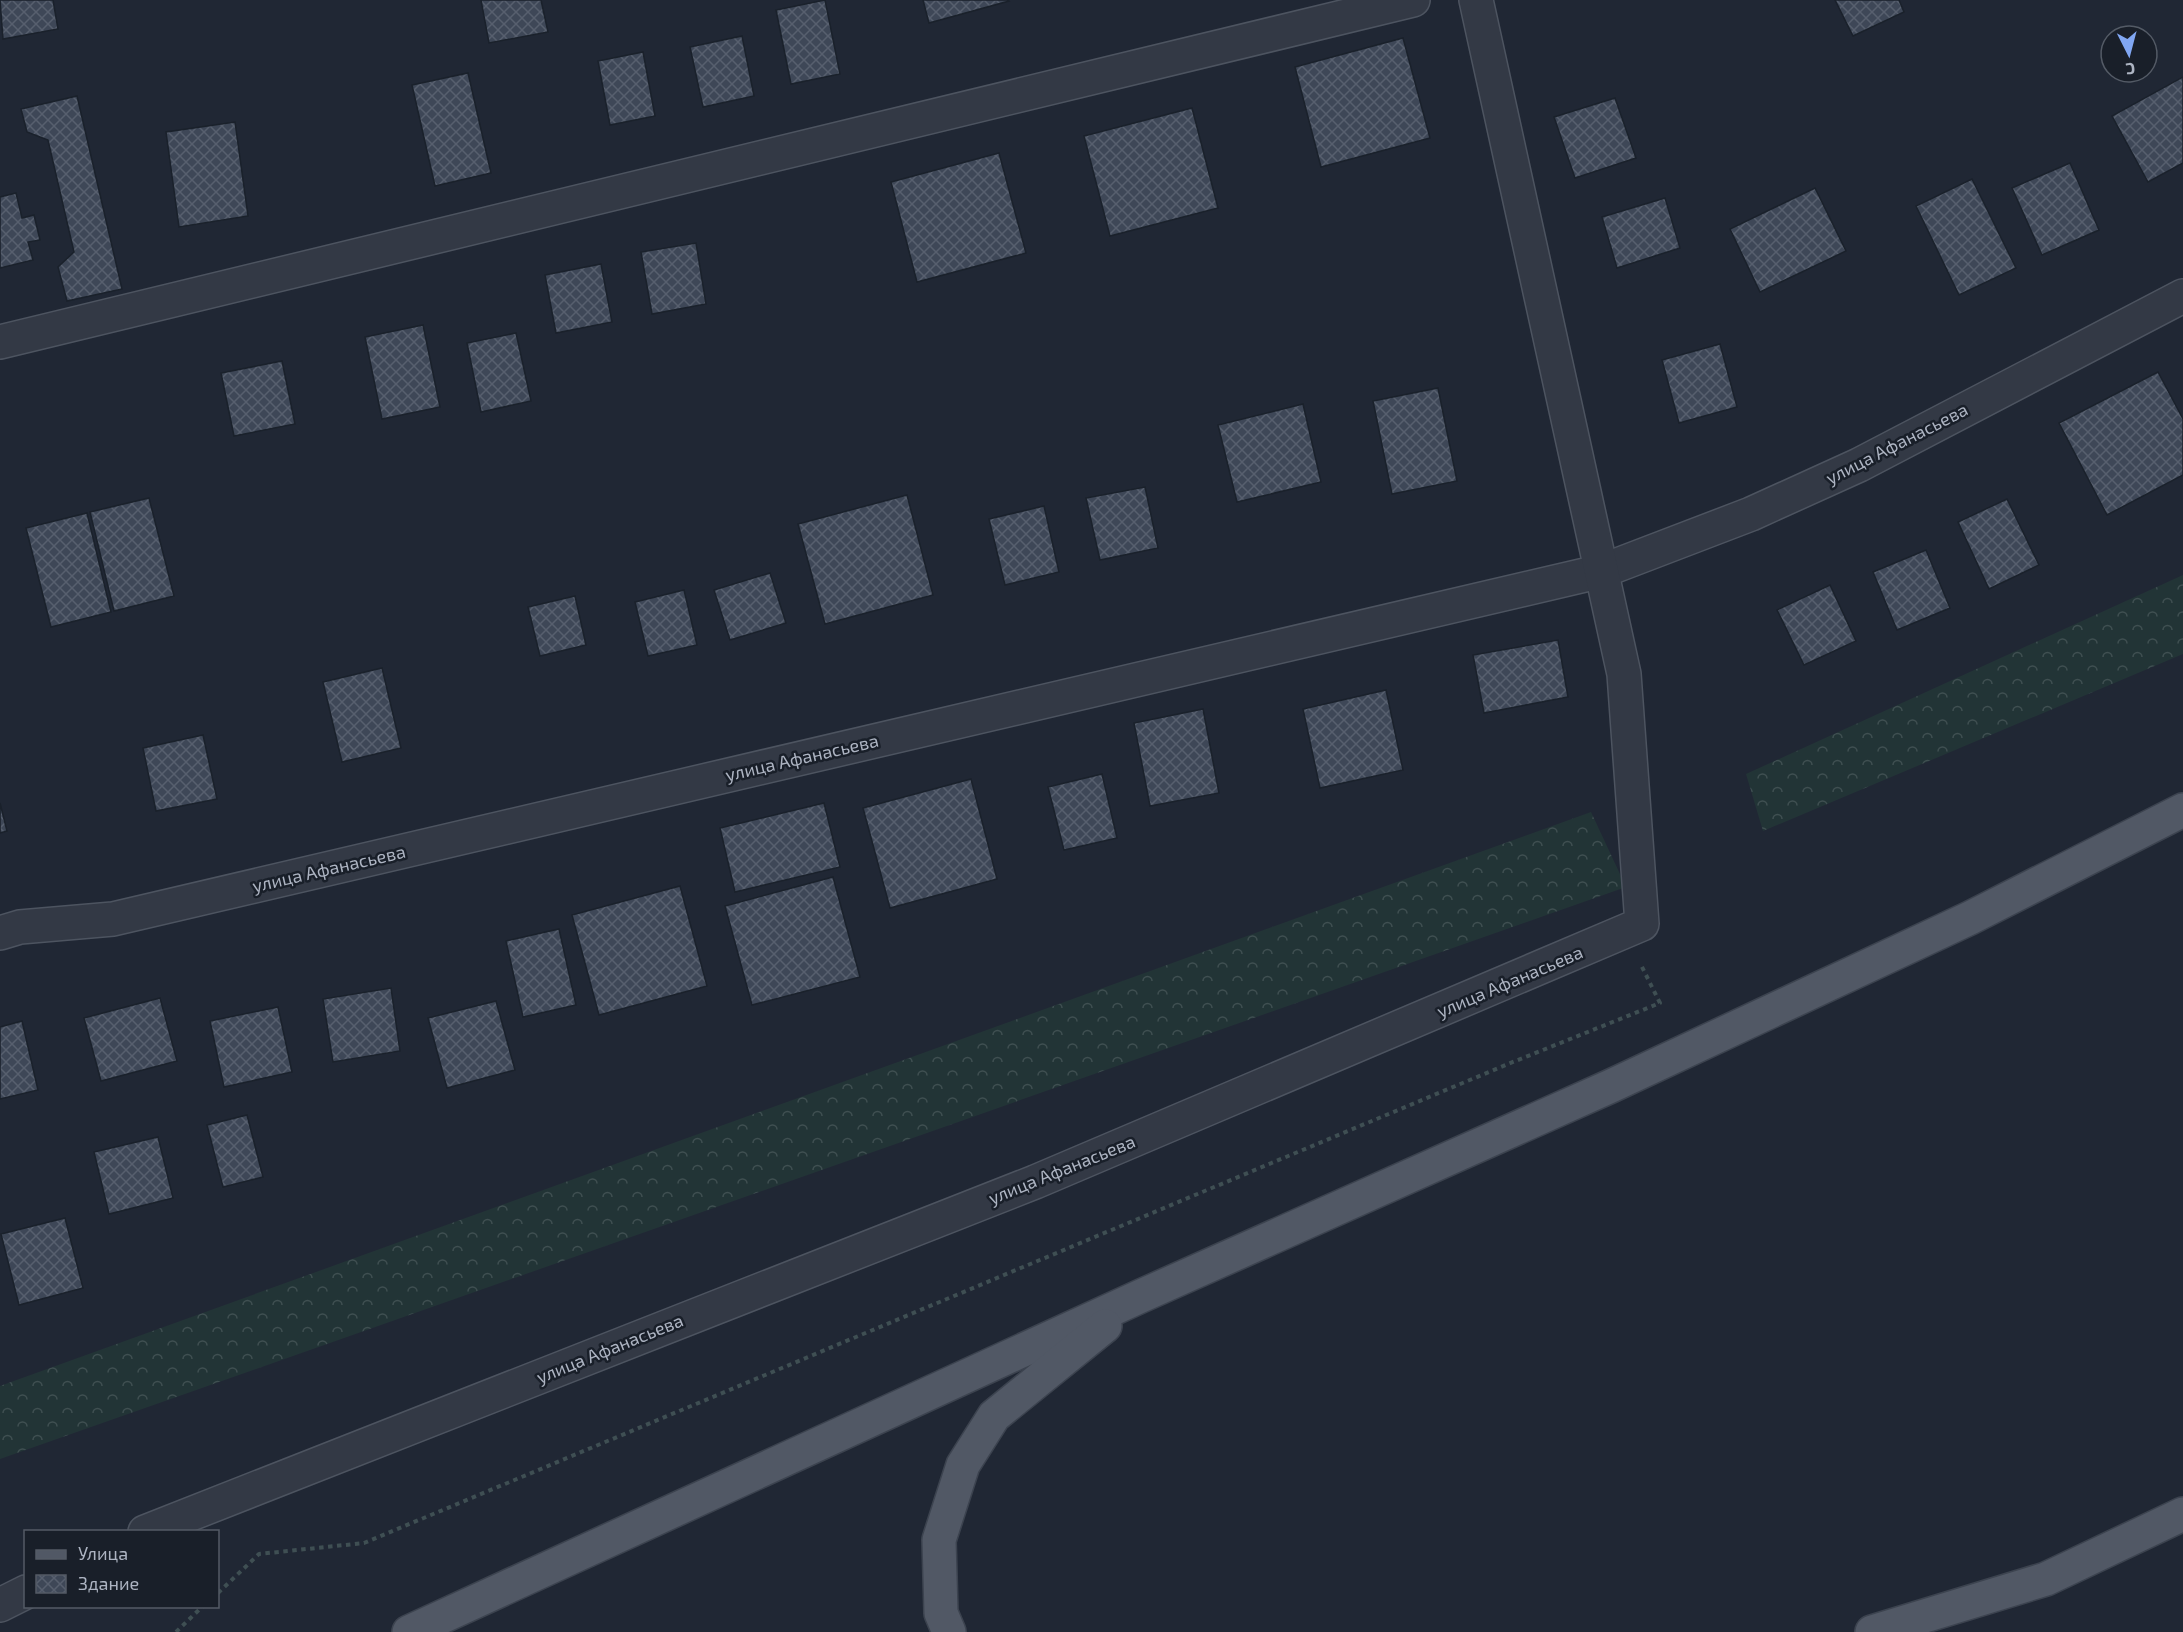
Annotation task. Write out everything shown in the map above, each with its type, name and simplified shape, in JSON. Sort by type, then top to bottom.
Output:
[{"type":"main road","points":[[409,1632],[1141,1296],[1611,1086],[1970,918],[2183,810]]},
{"type":"main road","points":[[949,1632],[941,1613],[939,1540],[963,1465],[994,1416],[1141,1296]]},
{"type":"main road","points":[[1872,1632],[2046,1579],[2183,1514]]},
{"type":"street","points":[[0,342],[1413,0]]},
{"type":"street","points":[[1476,0],[1602,571]]},
{"type":"street","name":"улица Афанасьева","points":[[0,933],[20,927],[113,919],[1602,571],[1751,514],[1859,465],[2183,296]]},
{"type":"street","name":"улица Афанасьева","points":[[150,1530],[1035,1182],[1642,924],[1624,674],[1602,571]]},
{"type":"street","points":[[0,1605],[24,1593]]},
{"type":"path","points":[[219,1592],[259,1554],[364,1543],[1486,1073],[1660,1003],[1625,932]]},
{"type":"path","points":[[176,1632],[201,1608]]},
{"type":"green space","points":[[2183,575],[2183,654],[1763,831],[1746,774]]},
{"type":"green space","points":[[1591,812],[1626,887],[0,1459],[0,1386]]},
{"type":"building","points":[[0,0],[53,0],[58,29],[3,39]]},
{"type":"building","points":[[481,0],[541,0],[548,32],[489,43]]},
{"type":"building","points":[[825,0],[840,74],[791,84],[776,10]]},
{"type":"building","points":[[923,0],[1008,0],[1009,1],[929,23]]},
{"type":"building","points":[[1835,0],[1899,0],[1904,12],[1853,36]]},
{"type":"building","points":[[742,36],[754,96],[703,107],[690,47]]},
{"type":"building","points":[[1403,38],[1430,138],[1321,167],[1295,67]]},
{"type":"building","points":[[643,52],[655,116],[610,125],[598,61]]},
{"type":"building","points":[[468,73],[491,173],[435,186],[412,85]]},
{"type":"building","points":[[2183,77],[2183,163],[2148,182],[2112,116]]},
{"type":"building","points":[[77,96],[122,289],[67,301],[58,267],[74,252],[48,140],[27,132],[21,109]]},
{"type":"building","points":[[1615,98],[1636,158],[1575,178],[1554,117]]},
{"type":"building","points":[[1192,108],[1218,208],[1110,236],[1084,136]]},
{"type":"building","points":[[235,122],[248,216],[179,227],[166,132]]},
{"type":"building","points":[[999,153],[1026,253],[917,282],[891,182]]},
{"type":"building","points":[[2070,163],[2099,230],[2042,255],[2012,188]]},
{"type":"building","points":[[1972,179],[2016,268],[1959,295],[1916,206]]},
{"type":"building","points":[[1815,188],[1846,251],[1760,292],[1730,229]]},
{"type":"building","points":[[16,193],[22,218],[34,215],[40,240],[28,242],[33,260],[0,268],[0,197]]},
{"type":"building","points":[[1665,198],[1680,248],[1617,268],[1602,217]]},
{"type":"building","points":[[696,243],[706,304],[652,314],[641,252]]},
{"type":"building","points":[[601,264],[612,322],[556,333],[545,275]]},
{"type":"building","points":[[423,325],[440,407],[382,419],[365,337]]},
{"type":"building","points":[[516,333],[531,401],[481,412],[467,343]]},
{"type":"building","points":[[1720,344],[1737,407],[1679,423],[1662,360]]},
{"type":"building","points":[[282,361],[295,424],[234,436],[221,373]]},
{"type":"building","points":[[2158,372],[2183,419],[2183,475],[2107,515],[2059,423]]},
{"type":"building","points":[[1438,388],[1457,481],[1392,494],[1373,401]]},
{"type":"building","points":[[1303,404],[1321,482],[1237,502],[1218,425]]},
{"type":"building","points":[[1145,487],[1158,548],[1100,560],[1086,498]]},
{"type":"building","points":[[907,495],[933,595],[825,624],[798,524]]},
{"type":"building","points":[[149,498],[174,596],[114,611],[90,512]]},
{"type":"building","points":[[2007,499],[2039,565],[1989,589],[1958,522]]},
{"type":"building","points":[[1044,506],[1059,572],[1005,585],[989,519]]},
{"type":"building","points":[[87,513],[111,612],[51,627],[26,528]]},
{"type":"building","points":[[1926,550],[1950,608],[1897,630],[1873,572]]},
{"type":"building","points":[[770,573],[786,623],[730,640],[714,590]]},
{"type":"building","points":[[1830,585],[1856,641],[1804,665],[1777,610]]},
{"type":"building","points":[[684,590],[697,645],[648,656],[635,602]]},
{"type":"building","points":[[575,596],[586,645],[540,656],[528,607]]},
{"type":"building","points":[[1558,640],[1568,697],[1484,713],[1473,655]]},
{"type":"building","points":[[382,668],[401,748],[342,762],[323,682]]},
{"type":"building","points":[[1386,690],[1403,770],[1320,788],[1303,709]]},
{"type":"building","points":[[1203,709],[1219,793],[1150,806],[1134,723]]},
{"type":"building","points":[[203,735],[217,799],[156,811],[143,748]]},
{"type":"building","points":[[1102,774],[1117,838],[1064,850],[1048,787]]},
{"type":"building","points":[[971,779],[997,879],[890,908],[863,808]]},
{"type":"building","points":[[0,803],[7,831],[0,833]]},
{"type":"building","points":[[824,803],[840,867],[735,892],[720,828]]},
{"type":"building","points":[[833,877],[860,977],[752,1005],[725,906]]},
{"type":"building","points":[[680,886],[707,986],[599,1015],[572,915]]},
{"type":"building","points":[[559,929],[576,1005],[523,1017],[506,941]]},
{"type":"building","points":[[391,988],[400,1051],[333,1062],[323,999]]},
{"type":"building","points":[[160,998],[177,1061],[101,1081],[84,1018]]},
{"type":"building","points":[[496,1001],[515,1070],[447,1088],[428,1018]]},
{"type":"building","points":[[278,1007],[292,1072],[224,1087],[210,1021]]},
{"type":"building","points":[[22,1021],[38,1090],[0,1099],[0,1027]]},
{"type":"building","points":[[247,1115],[263,1177],[223,1187],[207,1125]]},
{"type":"building","points":[[158,1137],[173,1198],[109,1214],[94,1152]]},
{"type":"building","points":[[65,1218],[83,1288],[19,1305],[1,1234]]}]
